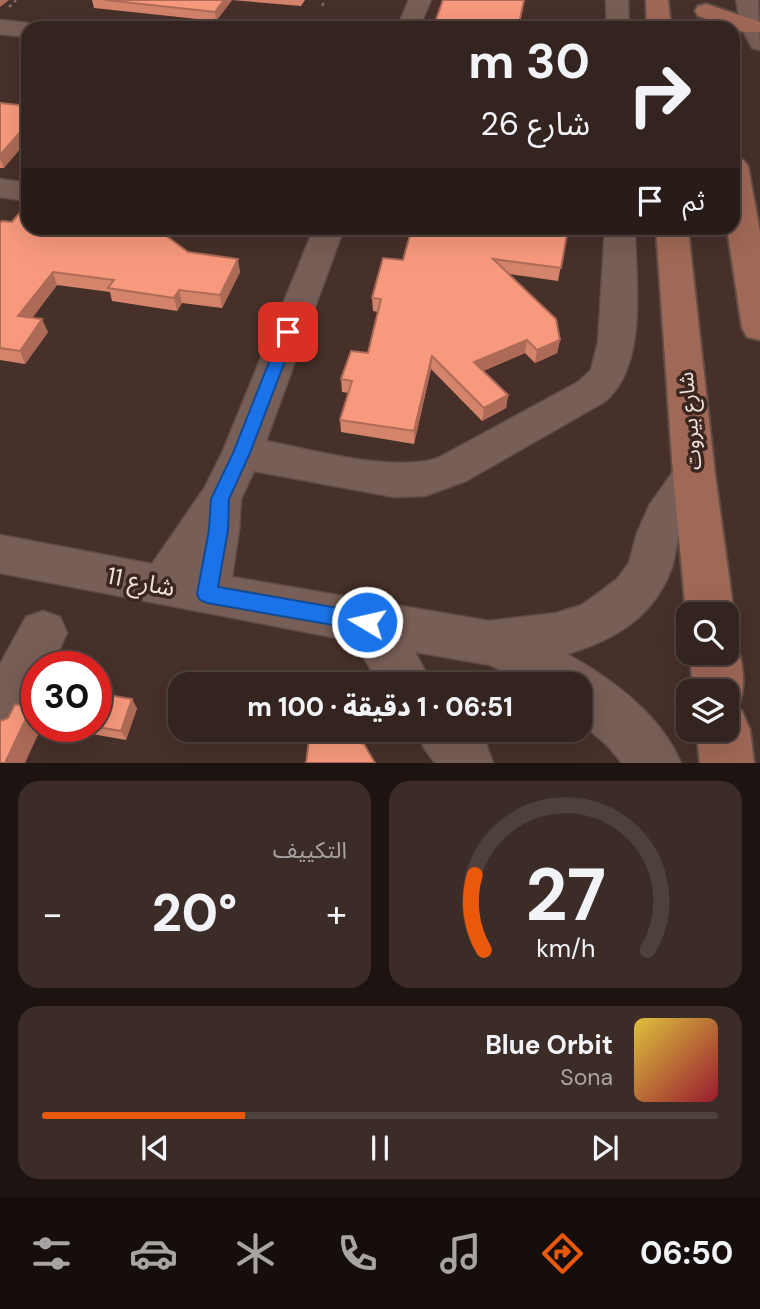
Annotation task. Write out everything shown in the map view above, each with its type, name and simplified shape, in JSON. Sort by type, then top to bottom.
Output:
[{"type":"main road","points":[[657,0],[658,21]]},
{"type":"main road","points":[[706,13],[724,21]]},
{"type":"main road","points":[[740,208],[760,328]]},
{"type":"main road","name":"شارع بيروت","points":[[673,235],[709,602]]},
{"type":"main road","points":[[724,742],[727,763]]},
{"type":"street","points":[[411,21],[420,0]]},
{"type":"street","points":[[617,0],[618,21]]},
{"type":"street","points":[[747,0],[756,35]]},
{"type":"street","points":[[0,27],[21,29]]},
{"type":"street","points":[[0,188],[21,191]]},
{"type":"street","points":[[163,586],[220,499],[242,453],[322,235]]},
{"type":"street","points":[[242,453],[394,480],[425,479],[452,470],[591,392],[603,383],[609,373],[615,350],[620,235]]},
{"type":"street","name":"شارع 11","points":[[489,643],[524,642],[574,631],[611,613],[631,597],[646,575],[664,514],[694,474]]},
{"type":"street","points":[[207,594],[218,530],[220,499]]},
{"type":"street","name":"شارع 11","points":[[0,554],[163,586],[489,643],[526,657],[553,672]]},
{"type":"street","points":[[367,622],[400,672]]},
{"type":"street","points":[[0,714],[43,633]]},
{"type":"street","points":[[592,699],[625,727],[655,763]]},
{"type":"street","points":[[451,742],[467,763]]},
{"type":"path","points":[[322,6],[326,0]]},
{"type":"building","points":[[105,0],[224,0],[215,12]]},
{"type":"building","points":[[443,0],[524,0],[520,21],[436,21]]},
{"type":"building","points":[[0,103],[21,105],[21,131],[0,155]]},
{"type":"building","points":[[21,211],[21,235],[165,235],[188,252],[238,259],[220,295],[179,290],[174,298],[108,288],[114,280],[53,272],[18,316],[42,319],[20,351],[0,348],[0,223],[12,222]]},
{"type":"building","points":[[410,235],[567,235],[561,268],[493,259],[556,319],[560,340],[537,350],[527,340],[474,362],[508,395],[484,408],[432,356],[414,431],[340,420],[352,381],[341,379],[351,351],[368,353],[381,299],[372,298],[383,258],[403,260]]},
{"type":"building","points":[[112,696],[132,699],[121,731],[112,729]]},
{"type":"building","points":[[15,704],[21,706],[21,729],[5,763],[0,763],[0,721],[8,718]]},
{"type":"building","points":[[309,742],[356,742],[364,744],[375,763],[306,763]]},
{"type":"route","points":[[288,332],[242,453],[220,499],[218,530],[207,594],[367,622]]}]
